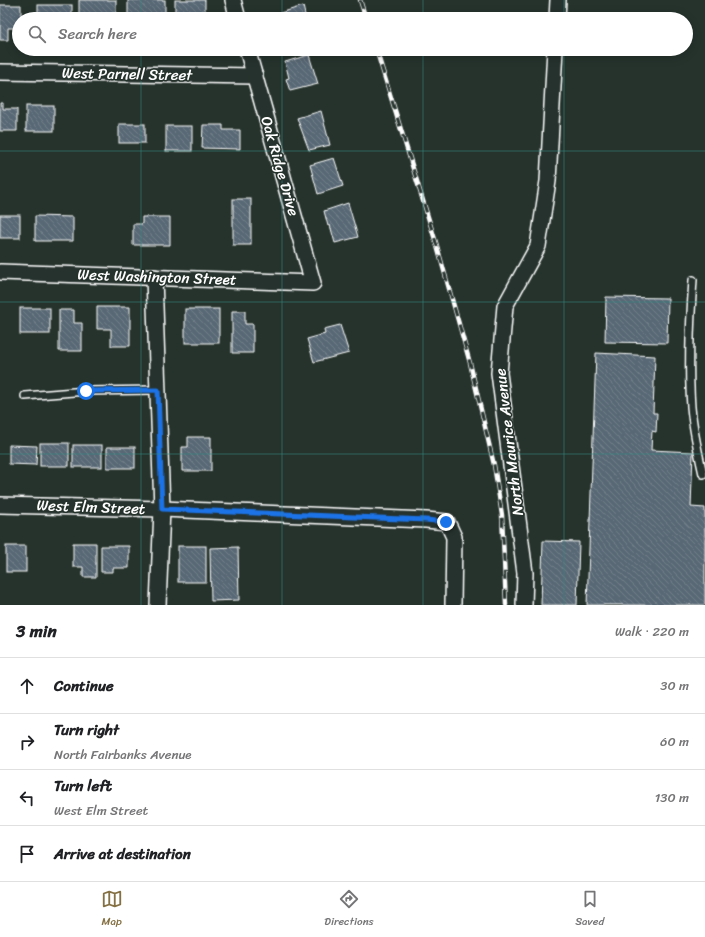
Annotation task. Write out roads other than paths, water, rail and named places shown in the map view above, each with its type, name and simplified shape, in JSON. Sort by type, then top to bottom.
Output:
[{"type":"street","points":[[233,0],[236,12]]},
{"type":"street","points":[[557,12],[558,0]]},
{"type":"street","name":"Oak Ridge Drive","points":[[249,56],[313,283]]},
{"type":"street","name":"North Maurice Avenue","points":[[524,605],[525,573],[499,373],[505,306],[538,246],[548,181],[555,56]]},
{"type":"street","name":"West Parnell Street","points":[[0,72],[255,76]]},
{"type":"street","name":"West Washington Street","points":[[0,272],[313,283]]},
{"type":"street","points":[[154,277],[162,509],[158,605]]},
{"type":"street","name":"West Elm Street","points":[[0,505],[162,509],[446,522],[454,537],[453,605]]},
{"type":"lane","points":[[693,280],[689,362],[691,407],[696,446],[703,474]]},
{"type":"lane","points":[[25,396],[86,391],[158,390]]},
{"type":"railway","points":[[360,0],[364,12]]},
{"type":"railway","points":[[378,56],[437,246],[470,363],[494,465],[502,515],[506,605]]}]
